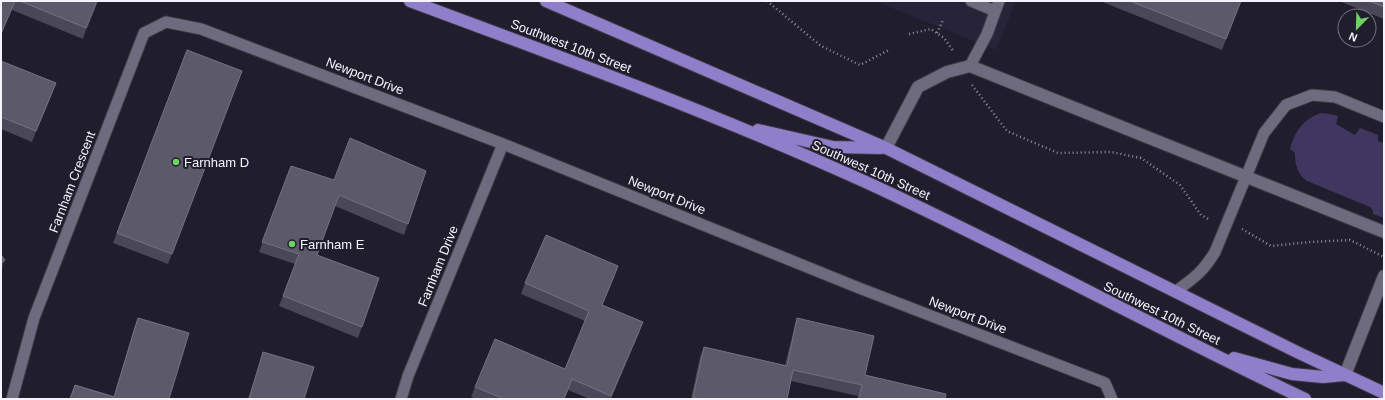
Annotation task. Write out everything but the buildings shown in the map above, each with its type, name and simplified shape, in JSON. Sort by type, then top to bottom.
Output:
[{"type":"main road","name":"Southwest 10th Street","points":[[410,1],[568,60],[724,121],[865,182],[936,215],[1305,399]]},
{"type":"main road","name":"Southwest 10th Street","points":[[546,1],[886,148],[1384,394]]},
{"type":"main road","points":[[724,121],[833,147],[886,148]]},
{"type":"main road","points":[[1208,351],[1292,374],[1322,377],[1345,375]]},
{"type":"street","points":[[886,148],[918,87],[948,72],[970,66],[1384,232]]},
{"type":"street","points":[[1345,375],[1384,276]]},
{"type":"lane","points":[[970,66],[987,34],[997,6],[971,1]]},
{"type":"lane","name":"Farnham Crescent","points":[[12,399],[34,318],[144,33],[166,22],[201,29]]},
{"type":"lane","name":"Newport Drive","points":[[201,29],[503,144],[859,288],[1105,383],[1112,399]]},
{"type":"lane","points":[[1175,292],[1198,276],[1211,258],[1264,133],[1286,105],[1312,95],[1335,97],[1384,117]]},
{"type":"lane","name":"Farnham Drive","points":[[401,399],[408,376],[503,144]]},
{"type":"path","points":[[767,1],[821,46],[860,65],[889,50]]},
{"type":"path","points":[[937,33],[943,20]]},
{"type":"path","points":[[909,34],[931,29],[944,38],[956,55]]},
{"type":"path","points":[[971,85],[1007,130],[1058,154],[1111,152],[1141,158],[1180,185],[1201,215],[1210,220]]},
{"type":"path","points":[[1240,228],[1271,246],[1350,240],[1384,257]]},
{"type":"shaded area","points":[[874,1],[1016,1],[996,50]]},
{"type":"shaded area","points":[[1322,113],[1338,116],[1336,124],[1355,135],[1360,128],[1378,135],[1378,141],[1384,143],[1384,218],[1373,214],[1373,210],[1370,207],[1307,181],[1299,172],[1295,161],[1295,153],[1290,149],[1294,137],[1305,122],[1315,115]]},
{"type":"place","name":"Farnham D","points":[[176,162]]},
{"type":"place","name":"Farnham E","points":[[292,244]]}]
